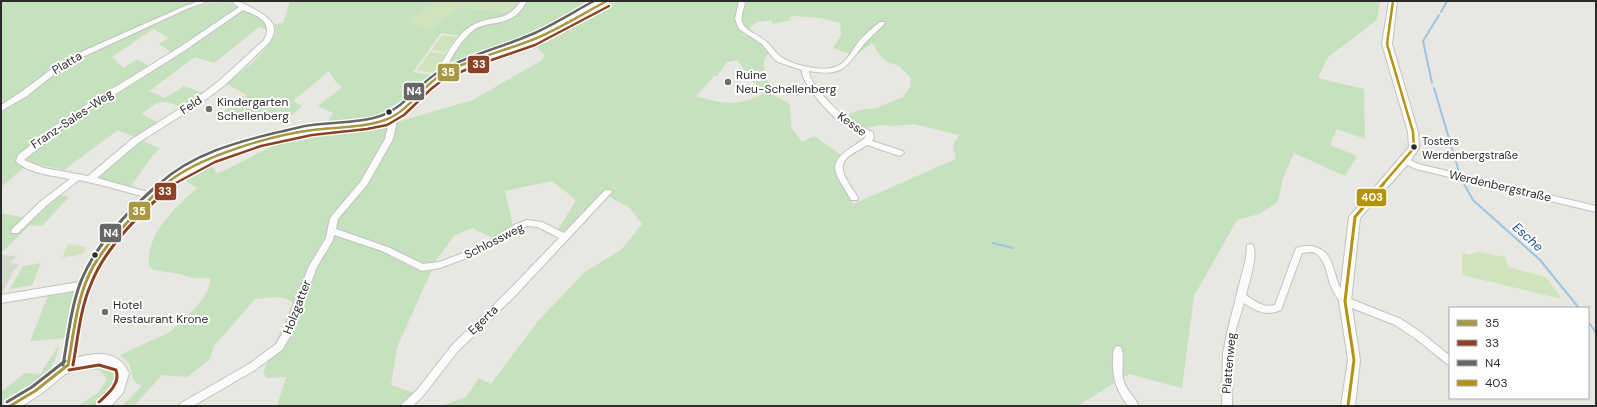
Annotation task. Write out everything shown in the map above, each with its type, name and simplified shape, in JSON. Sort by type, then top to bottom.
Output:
[{"type":"street","name":"Platta","points":[[1,108],[74,58],[187,7],[206,1]]},
{"type":"street","points":[[234,1],[243,7]]},
{"type":"street","points":[[443,74],[440,71],[464,36],[472,28],[492,20],[506,19],[512,16],[524,1]]},
{"type":"street","points":[[68,366],[73,334],[85,285],[95,262],[106,244],[152,196],[173,179],[191,168],[234,150],[276,138],[308,130],[376,122],[390,118],[400,111],[424,88],[443,74],[535,39],[590,8],[607,1]]},
{"type":"street","points":[[742,1],[738,17],[739,24],[745,30],[764,42],[782,62],[806,68],[831,71],[842,67],[862,42],[882,23]]},
{"type":"street","points":[[1348,406],[1354,360],[1345,301],[1355,217],[1414,148],[1414,140],[1387,44],[1393,1]]},
{"type":"street","name":"Franz-Sales-Weg","points":[[152,196],[90,179],[40,169],[20,161],[21,157],[68,120],[182,49],[243,7]]},
{"type":"street","name":"Feld","points":[[90,179],[135,141],[198,101],[222,83],[267,41],[271,33],[270,24],[265,18],[243,7]]},
{"type":"street","name":"Kesse","points":[[806,68],[805,74],[810,84],[841,118],[870,134],[870,138],[867,142],[845,156],[839,164],[839,170],[854,198]]},
{"type":"street","points":[[330,231],[334,218],[364,183],[389,139],[393,121],[390,118]]},
{"type":"street","name":"Kesse","points":[[867,142],[900,153]]},
{"type":"street","name":"Werdenbergstraße","points":[[1405,160],[1416,166],[1596,209]]},
{"type":"street","points":[[14,232],[44,203],[77,177]]},
{"type":"street","points":[[564,237],[594,209],[608,192]]},
{"type":"street","name":"Schlossweg","points":[[330,231],[385,249],[422,268],[440,265],[480,250],[527,223],[539,224],[564,237]]},
{"type":"street","name":"Holzgatter","points":[[184,406],[273,354],[279,347],[286,335],[313,266],[330,238],[330,231]]},
{"type":"street","name":"Egerta","points":[[406,406],[420,393],[455,348],[511,294],[564,237]]},
{"type":"street","name":"Plattenweg","points":[[1227,406],[1228,353],[1232,329],[1248,266],[1250,247]]},
{"type":"street","points":[[1241,296],[1263,310],[1272,310],[1278,306],[1299,250],[1309,247],[1320,252],[1328,262],[1338,296],[1345,301],[1398,322],[1419,336],[1449,360]]},
{"type":"street","points":[[1,299],[85,285]]},
{"type":"street","points":[[1118,350],[1116,375],[1122,391],[1134,406]]},
{"type":"street","points":[[10,406],[35,391],[68,366],[80,362],[98,360],[113,362],[118,365],[123,373],[121,384],[112,397],[102,406]]},
{"type":"green space","points":[[1,1],[200,1],[192,3],[157,23],[182,11],[201,5],[210,3],[228,3],[256,16],[267,26],[269,30],[259,27],[214,63],[195,57],[149,91],[165,98],[184,86],[203,93],[183,108],[169,103],[160,102],[141,114],[159,123],[137,138],[118,130],[64,170],[29,163],[1,187]],"holes":[[[153,29],[169,38],[159,44],[177,56],[154,69],[137,59],[124,68],[112,57]]]},
{"type":"green space","points":[[290,1],[438,1],[409,21],[429,31],[458,7],[516,13],[524,1],[599,1],[524,41],[450,68],[446,65],[462,36],[441,33],[413,72],[434,75],[403,100],[391,106],[387,115],[387,125],[473,100],[542,60],[545,55],[531,43],[584,15],[617,1],[1380,1],[1377,20],[1328,57],[1318,78],[1364,89],[1365,139],[1337,129],[1330,145],[1357,156],[1345,176],[1294,153],[1283,178],[1278,202],[1259,214],[1237,220],[1194,296],[1182,388],[1129,374],[1081,404],[1081,406],[441,406],[466,397],[479,378],[491,384],[538,321],[585,272],[621,250],[642,224],[630,208],[605,194],[570,228],[565,231],[558,230],[576,200],[552,181],[505,191],[513,226],[492,238],[472,228],[454,236],[437,259],[397,347],[391,385],[421,395],[414,406],[277,406],[286,377],[267,378],[263,372],[293,303],[285,298],[275,297],[255,299],[214,346],[209,360],[187,377],[162,375],[134,406],[122,406],[142,386],[135,382],[127,361],[120,355],[170,332],[197,306],[207,292],[211,278],[192,278],[180,274],[154,270],[149,266],[149,254],[157,232],[171,213],[197,188],[182,178],[210,163],[217,174],[279,143],[310,137],[328,122],[333,113],[318,106],[342,87],[335,81],[329,71],[293,101],[302,106],[285,121],[267,114],[232,122],[214,118],[247,95],[227,84],[266,48],[272,40],[275,32],[275,24],[283,23]],"holes":[[[790,17],[820,18],[840,23],[841,35],[833,48],[855,56],[872,43],[882,58],[899,66],[911,78],[910,87],[903,97],[876,108],[860,110],[843,116],[853,123],[867,128],[879,125],[895,126],[913,124],[959,135],[953,146],[956,159],[853,204],[840,179],[836,167],[837,161],[841,155],[814,136],[802,142],[791,127],[790,104],[772,94],[764,66],[766,56],[770,52],[758,40],[742,35],[757,22],[772,20],[773,24],[790,20]],[[737,60],[763,94],[745,101],[730,103],[696,96],[714,76],[717,76],[727,62]]]},
{"type":"green space","points":[[438,1],[524,1],[517,13],[458,7],[429,31],[409,21]]},
{"type":"green space","points":[[442,35],[457,37],[446,52],[432,50]]},
{"type":"green space","points":[[430,52],[447,54],[434,73],[417,70]]},
{"type":"green space","points":[[142,140],[160,149],[152,156],[130,187],[96,177]]},
{"type":"green space","points":[[51,193],[69,197],[42,226],[30,225],[1,253],[1,213],[25,218]]},
{"type":"green space","points":[[68,244],[86,247],[83,254],[62,258]]},
{"type":"green space","points":[[1462,252],[1469,255],[1477,252],[1505,257],[1508,267],[1546,277],[1562,299],[1462,275]]},
{"type":"green space","points":[[1,255],[17,256],[10,263],[19,264],[11,274],[12,275],[1,295]]},
{"type":"green space","points":[[41,263],[32,285],[10,289],[23,266]]},
{"type":"green space","points":[[82,288],[74,329],[65,338],[30,341],[49,293]]},
{"type":"green space","points":[[59,345],[52,365],[46,374],[30,388],[1,404],[1,392],[25,373],[40,374]]},
{"type":"green space","points":[[97,365],[106,366],[113,371],[116,377],[113,385],[96,406],[78,406],[99,392],[107,379],[99,370],[80,370],[76,367]]},
{"type":"waterway","name":"Esche","points":[[1441,12],[1447,1]]},
{"type":"waterway","name":"Esche","points":[[1432,83],[1423,41],[1439,15]]},
{"type":"waterway","name":"Esche","points":[[1434,88],[1459,172]]},
{"type":"waterway","name":"Esche","points":[[1463,182],[1473,200],[1540,260],[1578,307]]},
{"type":"waterway","points":[[993,243],[1013,248]]},
{"type":"waterway","name":"Esche","points":[[1589,322],[1596,333]]},
{"type":"transit line","name":"N4","points":[[63,365],[74,303],[81,281],[90,262],[109,235],[152,190],[182,166],[211,152],[258,137],[310,125],[365,119],[383,115],[398,107],[424,82],[440,71],[474,55],[531,35],[594,1]]},
{"type":"transit line","name":"35","points":[[68,365],[79,305],[94,265],[113,239],[155,194],[172,179],[213,157],[259,142],[311,130],[366,124],[385,120],[401,111],[427,85],[442,75],[476,60],[533,40],[607,1]]},
{"type":"transit line","name":"403","points":[[1348,406],[1354,360],[1345,301],[1355,217],[1414,148],[1413,132],[1387,44],[1393,1]]},
{"type":"transit line","name":"33","points":[[73,365],[84,306],[90,285],[98,267],[116,242],[159,197],[175,183],[215,162],[261,146],[312,135],[367,129],[387,125],[404,115],[431,89],[444,79],[477,65],[535,45],[609,6]]},
{"type":"transit line","name":"N4","points":[[7,402],[32,387],[65,361]]},
{"type":"transit line","name":"35","points":[[10,406],[35,391],[68,365]]},
{"type":"transit line","name":"33","points":[[69,370],[99,365],[116,370],[118,374],[116,383],[99,402]]},
{"type":"place","name":"Ruine Neu-Schellenberg","points":[[728,82]]},
{"type":"place","name":"Kindergarten Schellenberg","points":[[209,109]]},
{"type":"place","name":"Tosters Werdenbergstraße","points":[[1414,147]]},
{"type":"place","name":"Hotel Restaurant Krone","points":[[105,312]]}]
